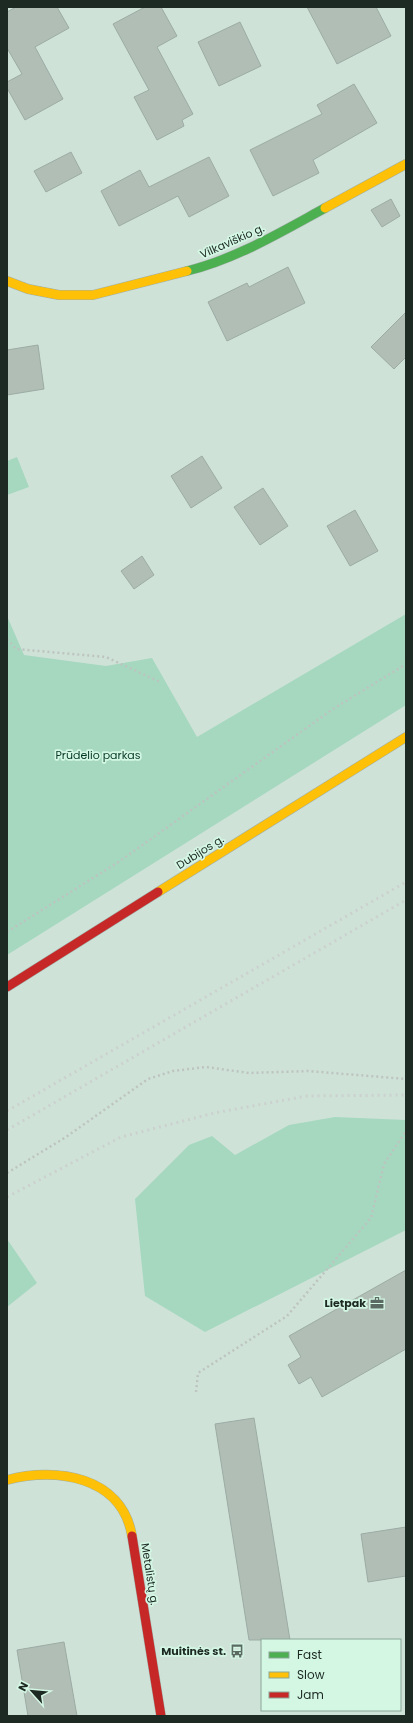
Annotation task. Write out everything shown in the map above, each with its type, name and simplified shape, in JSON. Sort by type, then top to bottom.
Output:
[{"type":"street","name":"Vilkaviškio g.","points":[[7,281],[28,289],[59,295],[93,295],[211,265],[279,233],[406,164]]},
{"type":"street","name":"Dubijos g.","points":[[7,987],[406,737]]},
{"type":"street","name":"Metalistų g.","points":[[7,1480],[18,1476],[61,1473],[86,1480],[110,1496],[121,1510],[130,1527],[161,1716]]},
{"type":"path","points":[[7,639],[16,649],[106,657],[160,682]]},
{"type":"path","points":[[7,932],[120,861],[333,710],[406,664]]},
{"type":"path","points":[[7,1173],[66,1137],[148,1079],[173,1071],[206,1067],[249,1073],[308,1071],[406,1079]]},
{"type":"path","points":[[196,1392],[198,1373],[287,1316],[372,1218],[384,1164],[406,1131]]},
{"type":"green space","points":[[17,457],[29,487],[7,495],[7,461]]},
{"type":"green space","name":"Prūdelio parkas","points":[[406,614],[406,705],[7,955],[7,616],[24,655],[106,666],[152,658],[197,737]]},
{"type":"green space","points":[[335,1117],[406,1120],[406,1230],[205,1332],[145,1296],[135,1199],[189,1145],[212,1136],[235,1155],[289,1125]]},
{"type":"green space","points":[[7,1239],[37,1283],[7,1307]]},
{"type":"building","points":[[16,7],[57,7],[69,28],[35,47],[63,99],[25,120],[7,88],[7,82],[22,74],[7,48],[7,12]]},
{"type":"building","points":[[145,7],[161,7],[177,36],[157,47],[193,114],[182,120],[184,126],[157,140],[134,97],[149,90],[113,24]]},
{"type":"building","points":[[307,7],[376,7],[391,36],[337,64]]},
{"type":"building","points":[[240,22],[261,66],[219,86],[198,42]]},
{"type":"building","points":[[354,84],[377,123],[313,160],[319,173],[273,196],[250,150],[322,114],[317,105]]},
{"type":"building","points":[[71,152],[82,173],[46,192],[34,171]]},
{"type":"building","points":[[209,157],[229,196],[189,217],[178,196],[119,226],[101,191],[140,170],[149,187]]},
{"type":"building","points":[[391,199],[400,216],[382,227],[371,210]]},
{"type":"building","points":[[288,267],[305,303],[227,341],[208,302],[247,283],[249,287]]},
{"type":"building","points":[[406,312],[406,357],[394,369],[371,347]]},
{"type":"building","points":[[38,345],[44,389],[7,395],[7,350]]},
{"type":"building","points":[[202,456],[222,488],[191,508],[171,476]]},
{"type":"building","points":[[263,488],[288,526],[260,545],[234,507]]},
{"type":"building","points":[[355,510],[378,551],[350,566],[327,526]]},
{"type":"building","points":[[142,556],[154,575],[134,589],[121,571]]},
{"type":"building","name":"Lietpak","points":[[406,1270],[406,1349],[322,1397],[311,1377],[299,1384],[288,1365],[301,1357],[289,1336]]},
{"type":"building","points":[[254,1418],[290,1639],[249,1640],[215,1424]]},
{"type":"building","points":[[406,1527],[406,1576],[368,1582],[361,1534]]},
{"type":"building","points":[[64,1642],[77,1716],[28,1716],[17,1650]]},
{"type":"railway","points":[[7,1111],[406,882]]},
{"type":"railway","points":[[7,1130],[406,900]]},
{"type":"railway","points":[[7,1197],[121,1137],[214,1113],[307,1096],[406,1095]]},
{"type":"traffic: fast","points":[[187,271],[205,266],[241,252],[325,208]]},
{"type":"traffic: slow","points":[[325,208],[406,164]]},
{"type":"traffic: slow","points":[[7,281],[28,289],[59,295],[93,295],[187,271]]},
{"type":"traffic: slow","points":[[158,892],[406,737]]},
{"type":"traffic: slow","points":[[7,1480],[26,1476],[65,1476],[84,1481],[101,1488],[115,1500],[126,1516],[132,1536]]},
{"type":"traffic: jam","points":[[7,987],[158,892]]},
{"type":"traffic: jam","points":[[132,1536],[161,1716]]},
{"type":"place","name":"Lietpak","points":[[377,1303]]},
{"type":"place","name":"Muitinės st.","points":[[237,1651]]}]
